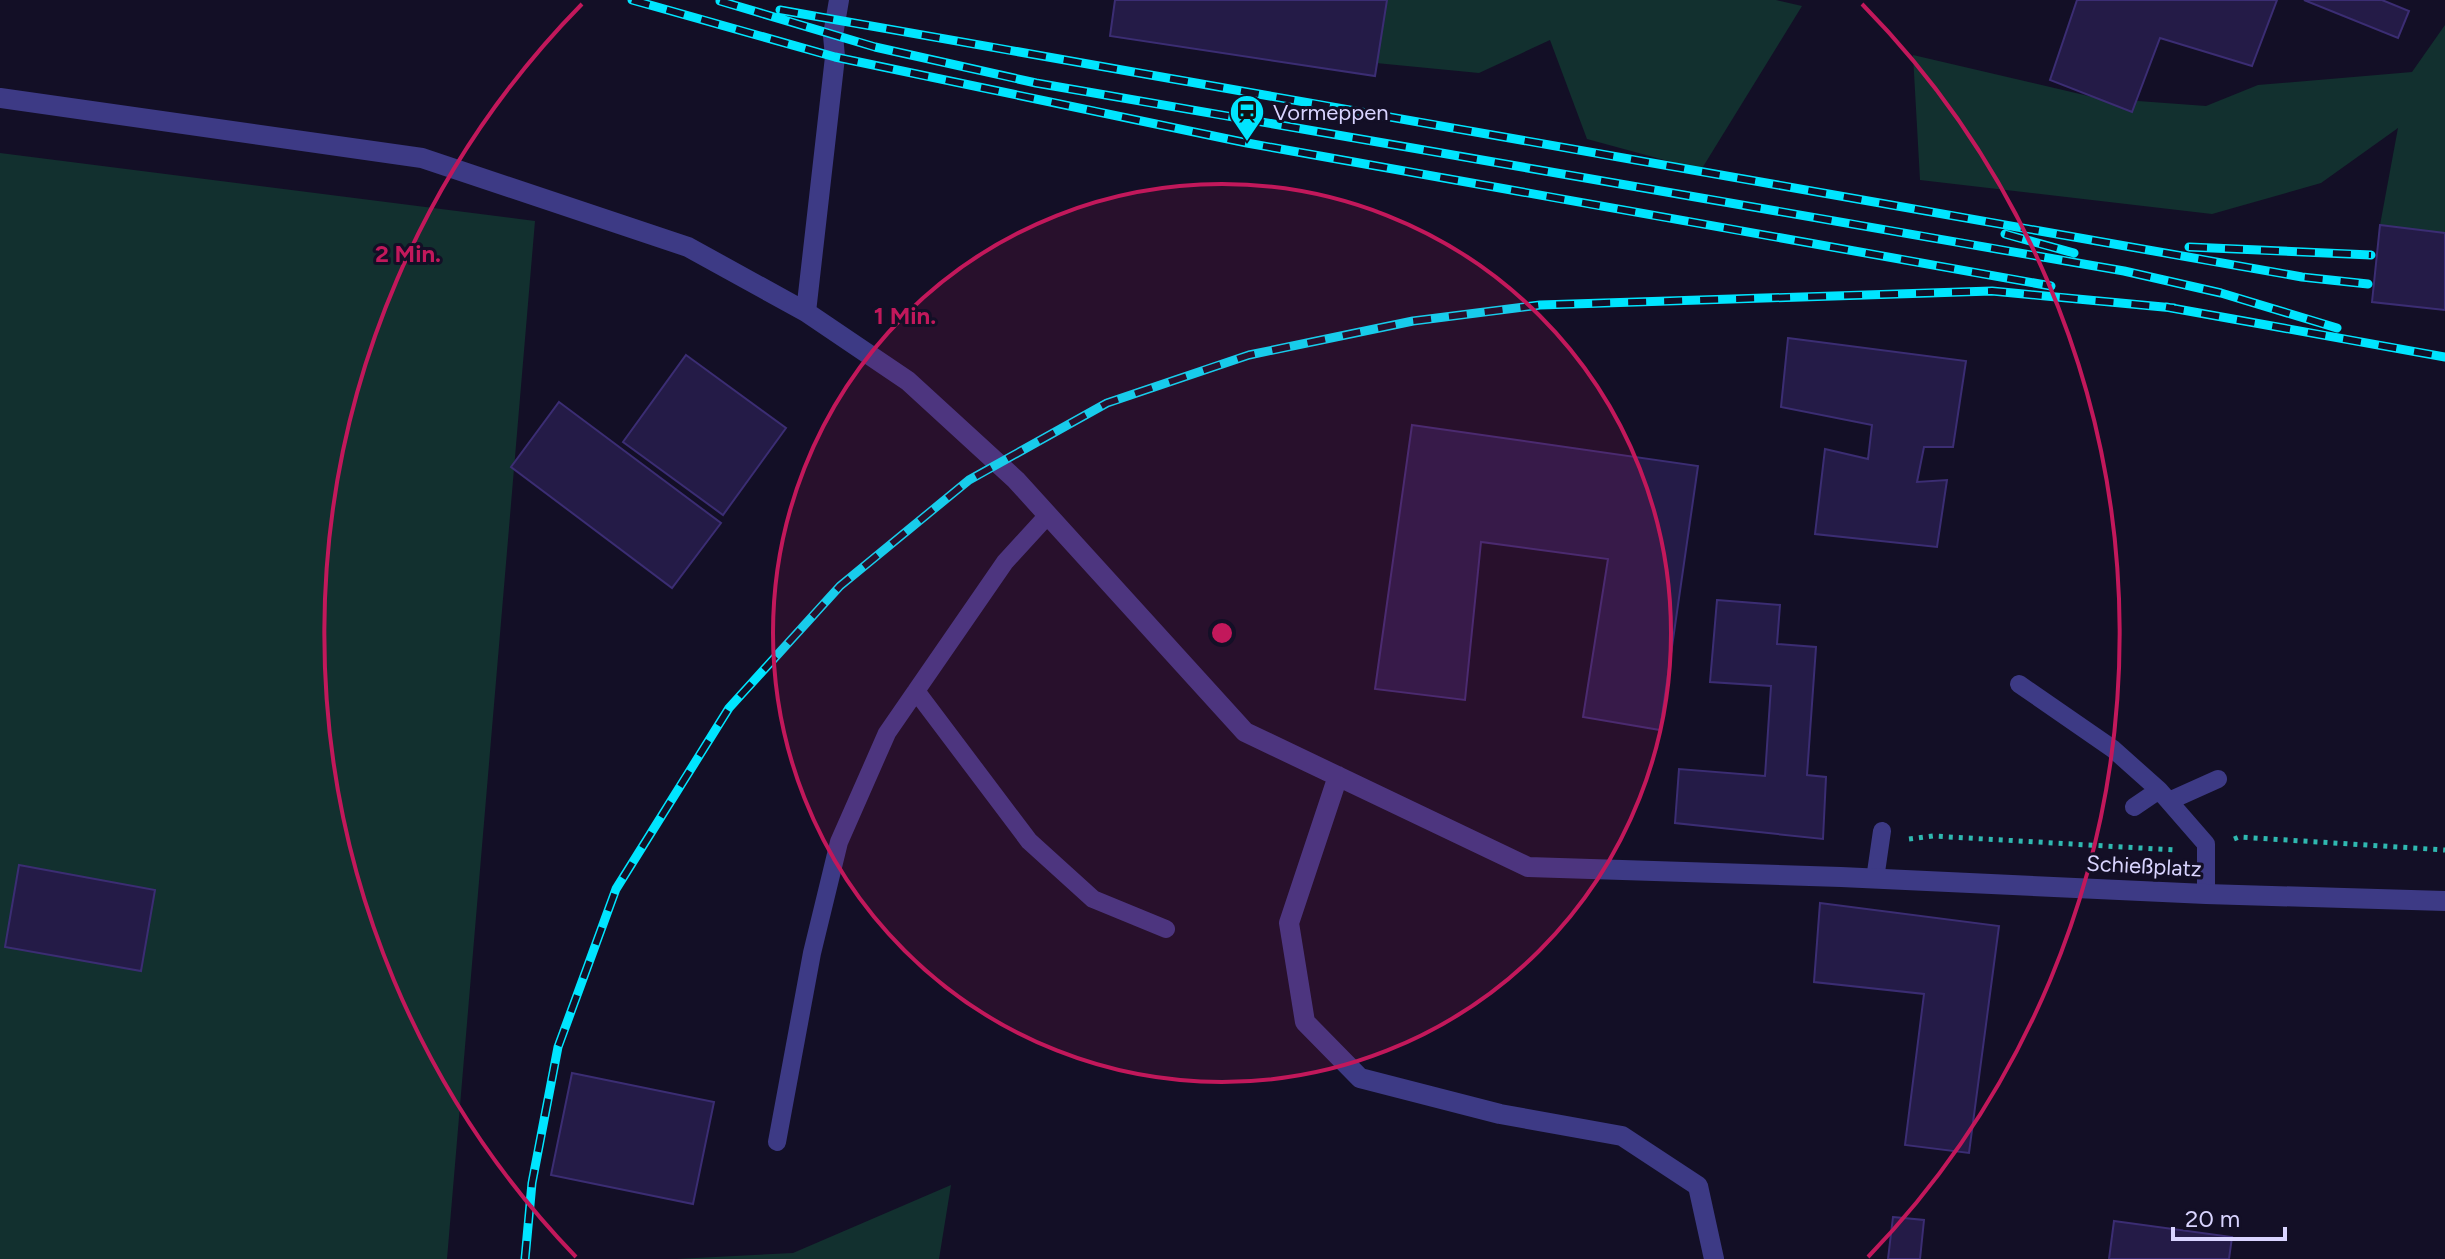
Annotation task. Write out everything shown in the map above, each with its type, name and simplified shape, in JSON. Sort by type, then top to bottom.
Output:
[{"type":"street","points":[[806,312],[839,0]]},
{"type":"street","name":"Schießplatz","points":[[0,98],[422,158],[688,247],[806,312],[908,381],[1016,480],[1245,732],[1528,867],[2445,901]]},
{"type":"street","points":[[1338,776],[1289,923],[1305,1022],[1360,1078],[1500,1114],[1622,1136],[1698,1186],[1714,1259]]},
{"type":"lane","points":[[777,1142],[812,953],[839,842],[887,733],[1005,562],[1048,515]]},
{"type":"lane","points":[[2019,684],[2113,749],[2164,796],[2206,844],[2206,894]]},
{"type":"lane","points":[[916,691],[1029,841],[1093,899],[1166,929]]},
{"type":"lane","points":[[2134,807],[2218,779]]},
{"type":"lane","points":[[1875,879],[1881,837]]},
{"type":"path","points":[[1881,837],[1933,836],[2207,852],[2239,837],[2445,850]]},
{"type":"green space","points":[[1274,0],[1776,0],[1802,6],[1701,170],[1587,139],[1550,40],[1479,73],[1314,57]]},
{"type":"green space","points":[[2445,25],[2445,251],[2380,225],[2398,128],[2321,183],[2212,214],[1920,180],[1913,55],[2097,98],[2206,106],[2258,85],[2412,72]]},
{"type":"green space","points":[[0,153],[535,221],[447,1259],[0,1259]]},
{"type":"green space","points":[[951,1185],[939,1259],[676,1259],[793,1253]]},
{"type":"building","points":[[1115,0],[1387,0],[1375,76],[1110,36]]},
{"type":"building","points":[[2077,0],[2277,0],[2252,66],[2160,38],[2132,112],[2050,80]]},
{"type":"building","points":[[2304,0],[2382,0],[2409,11],[2398,38]]},
{"type":"building","points":[[2380,225],[2445,233],[2445,310],[2372,302]]},
{"type":"building","points":[[1788,338],[1966,361],[1953,447],[1924,447],[1917,482],[1947,480],[1937,547],[1815,534],[1825,449],[1868,459],[1872,425],[1781,407]]},
{"type":"building","points":[[686,355],[786,428],[723,515],[623,442]]},
{"type":"building","points":[[559,402],[721,523],[672,588],[511,467]]},
{"type":"building","points":[[1412,425],[1698,466],[1660,730],[1583,717],[1608,559],[1481,542],[1465,700],[1375,689]]},
{"type":"building","points":[[1717,600],[1780,605],[1777,644],[1816,647],[1807,775],[1826,777],[1823,839],[1675,823],[1679,769],[1765,776],[1771,686],[1710,682]]},
{"type":"building","points":[[19,865],[155,890],[141,971],[5,947]]},
{"type":"building","points":[[1820,903],[1999,926],[1969,1153],[1905,1145],[1924,994],[1814,982]]},
{"type":"building","points":[[572,1073],[714,1102],[693,1204],[551,1175]]},
{"type":"building","points":[[1893,1217],[1924,1220],[1920,1259],[1888,1259]]},
{"type":"building","points":[[2114,1221],[2232,1237],[2229,1259],[2109,1259]]},
{"type":"railway","points":[[632,0],[835,57],[1247,143],[2051,286]]},
{"type":"railway","points":[[720,1],[875,47],[1036,83],[2124,271],[2221,293],[2337,328]]},
{"type":"railway","points":[[780,10],[2302,277],[2368,284]]},
{"type":"railway","points":[[2005,234],[2074,253]]},
{"type":"railway","points":[[2189,247],[2371,255]]},
{"type":"railway","points":[[525,1259],[532,1183],[558,1047],[616,889],[729,708],[840,586],[969,480],[1107,403],[1249,355],[1413,321],[1540,305],[1992,291],[2174,308]]},
{"type":"railway","points":[[2166,307],[2445,357]]},
{"type":"place","name":"Vormeppen","points":[[1247,143]]}]
